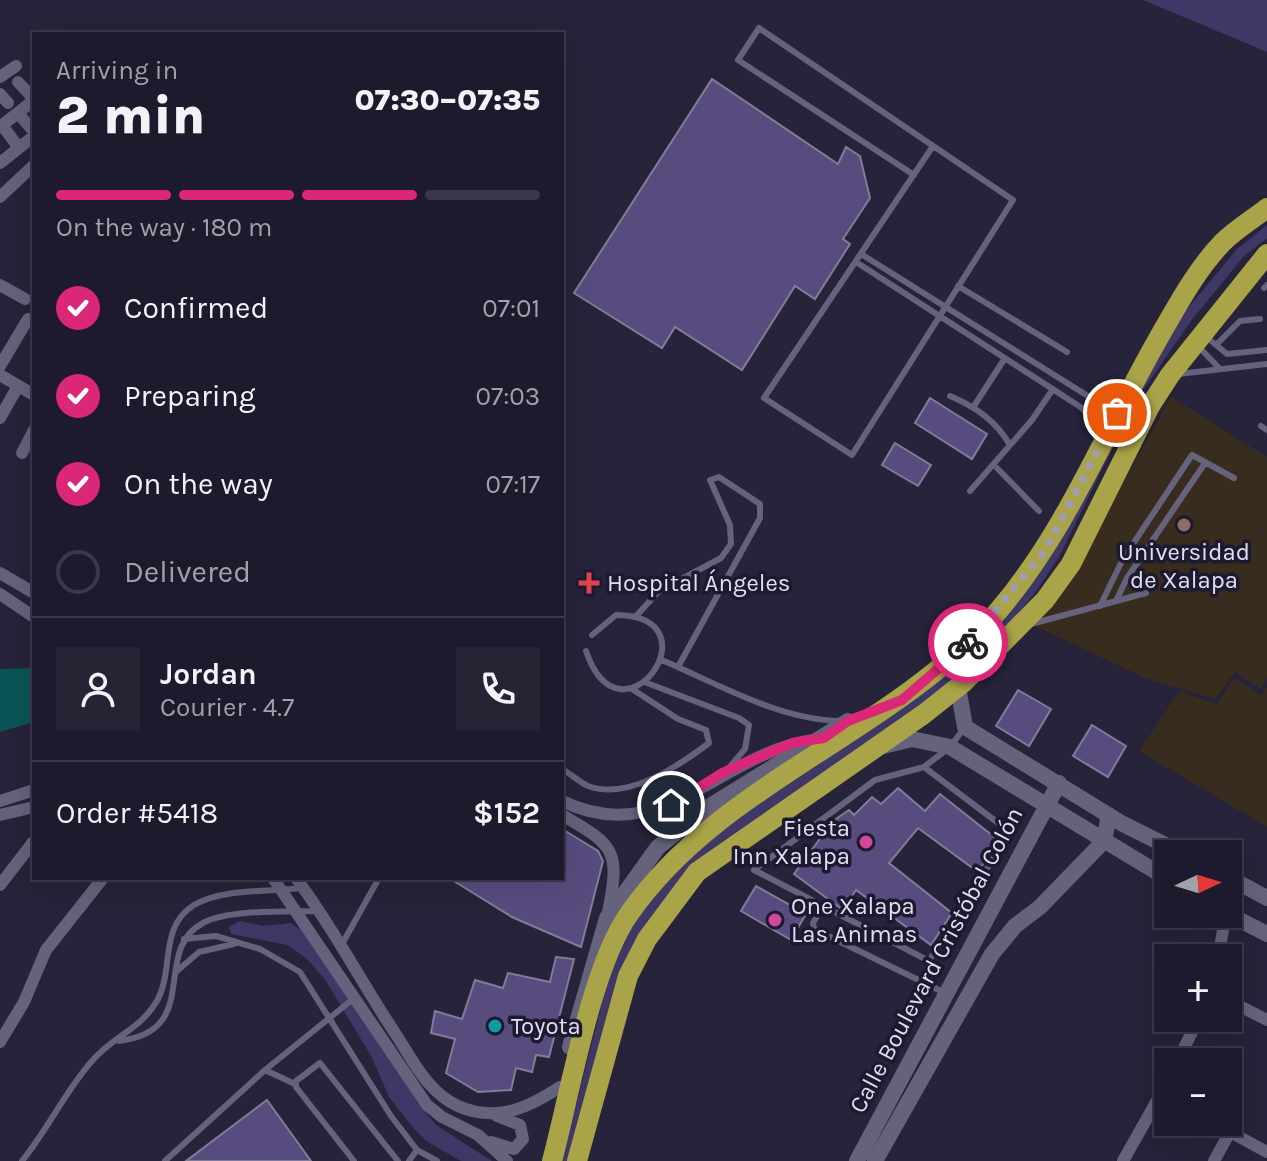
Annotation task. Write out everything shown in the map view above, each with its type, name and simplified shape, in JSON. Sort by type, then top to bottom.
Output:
[{"type":"highway","points":[[552,1161],[601,974],[626,917],[667,863],[715,824],[902,700],[960,652],[1045,551],[1127,393],[1187,289],[1224,241],[1267,208]]},
{"type":"highway","points":[[577,1161],[628,976],[667,908],[697,872],[958,687],[1045,600],[1071,564],[1150,406],[1170,375],[1204,340],[1267,254]]},
{"type":"highway","points":[[848,721],[902,700]]},
{"type":"street","points":[[0,77],[16,66]]},
{"type":"street","points":[[18,82],[32,98]]},
{"type":"street","points":[[9,103],[32,100]]},
{"type":"street","points":[[9,103],[1,126],[19,148]]},
{"type":"street","points":[[9,103],[32,132]]},
{"type":"street","points":[[1,159],[32,136]]},
{"type":"street","points":[[0,197],[32,167]]},
{"type":"street","points":[[0,285],[25,299]]},
{"type":"street","points":[[0,366],[28,319]]},
{"type":"street","points":[[0,375],[32,394]]},
{"type":"street","points":[[0,418],[18,386]]},
{"type":"street","points":[[22,453],[32,434]]},
{"type":"street","points":[[0,573],[32,592]]},
{"type":"street","points":[[0,594],[32,616]]},
{"type":"street","points":[[958,687],[965,727],[1109,815],[1156,840]]},
{"type":"street","points":[[607,918],[658,847],[710,806],[848,721]]},
{"type":"street","points":[[564,802],[585,813],[621,817],[671,805],[724,772],[792,743],[824,738]]},
{"type":"street","points":[[874,749],[912,739],[950,747],[1154,871]]},
{"type":"street","name":"Calle Boulevard Cristóbal Colón","points":[[857,1161],[1059,783]]},
{"type":"street","points":[[0,801],[32,791]]},
{"type":"street","points":[[0,815],[32,807]]},
{"type":"street","points":[[1104,841],[1109,815]]},
{"type":"street","points":[[542,1161],[575,1023],[607,918],[615,868],[613,852],[564,816]]},
{"type":"street","points":[[606,845],[609,828],[621,817]]},
{"type":"street","name":"Calle Boulevard Cristóbal Colón","points":[[875,1161],[992,954],[1015,926],[1040,907],[1104,841]]},
{"type":"street","points":[[0,885],[32,844]]},
{"type":"street","points":[[0,1042],[24,1002],[46,950],[101,880]]},
{"type":"street","points":[[275,880],[427,1105],[442,1117],[508,1149],[521,1144],[520,1125],[459,1106],[432,1087],[375,1005],[300,883]]},
{"type":"street","points":[[1242,885],[1267,898]]},
{"type":"street","points":[[1242,922],[1267,934]]},
{"type":"street","points":[[1242,1007],[1267,1020]]},
{"type":"street","points":[[492,1114],[508,1113],[534,1104],[560,1087]]},
{"type":"street","points":[[1123,1161],[1154,1113]]},
{"type":"street","points":[[478,1135],[503,1159]]},
{"type":"street","points":[[1214,1161],[1228,1136]]},
{"type":"street","points":[[1237,1136],[1267,1152]]},
{"type":"lane","points":[[914,175],[738,60],[759,28],[1013,200],[852,455],[764,398],[856,262],[861,254],[914,175],[933,146]]},
{"type":"lane","points":[[861,254],[1091,398],[1113,401],[1127,393]]},
{"type":"lane","points":[[856,262],[1088,413],[1097,431],[1096,453]]},
{"type":"lane","points":[[958,286],[1067,352]]},
{"type":"lane","points":[[1204,340],[1240,321],[1260,319]]},
{"type":"lane","points":[[1204,340],[1227,354],[1267,350]]},
{"type":"lane","points":[[1204,340],[1220,369]]},
{"type":"lane","points":[[974,406],[1005,358]]},
{"type":"lane","points":[[1170,375],[1267,364]]},
{"type":"lane","points":[[970,491],[1053,389]]},
{"type":"lane","points":[[950,396],[974,406],[1002,431],[1010,445]]},
{"type":"lane","points":[[1100,606],[1123,559],[1192,455],[1234,478]]},
{"type":"lane","points":[[1116,601],[1127,578],[1205,463]]},
{"type":"lane","points":[[994,465],[1039,511]]},
{"type":"lane","points":[[637,615],[659,591],[721,558],[731,544],[730,525],[710,480],[719,477],[760,504],[760,518],[678,667]]},
{"type":"lane","points":[[1019,627],[1146,593]]},
{"type":"lane","points":[[586,651],[603,682],[617,688],[632,689],[647,683],[662,660],[662,641],[653,625],[637,615],[616,615],[592,635]]},
{"type":"lane","points":[[662,660],[704,682],[817,720],[848,721]]},
{"type":"lane","points":[[647,683],[739,718],[749,725],[745,749],[724,772]]},
{"type":"lane","points":[[564,770],[590,787],[622,788],[653,778],[709,743],[706,730],[678,719],[632,689]]},
{"type":"lane","points":[[924,767],[1010,832],[929,961],[754,870],[875,780],[924,767],[950,747],[965,727]]},
{"type":"lane","points":[[341,946],[378,880]]},
{"type":"lane","points":[[22,1161],[52,1123],[86,1068],[137,1027],[160,995],[170,937],[180,918],[207,899],[284,890],[300,883]]},
{"type":"lane","points":[[823,906],[813,923],[814,929],[945,993]]},
{"type":"lane","points":[[116,1042],[145,1035],[159,1025],[169,1010],[177,971],[177,954],[184,939],[203,922],[219,918],[319,911]]},
{"type":"lane","points":[[216,936],[219,918]]},
{"type":"lane","points":[[184,939],[216,936],[260,949],[300,972],[391,1116],[417,1150],[437,1161]]},
{"type":"lane","points":[[177,971],[199,952],[237,943]]},
{"type":"lane","points":[[165,1161],[265,1070],[353,999]]},
{"type":"lane","points":[[137,1027],[145,1035]]},
{"type":"lane","points":[[295,1084],[315,1065],[325,1064],[398,1161]]},
{"type":"lane","points":[[265,1070],[295,1084],[354,1161]]},
{"type":"lane","points":[[409,1161],[417,1150]]},
{"type":"shaded area","points":[[1143,0],[1267,0],[1267,52]]},
{"type":"shaded area","points":[[1267,225],[1267,238],[1244,256],[1191,321],[1137,399],[1059,557],[1035,593],[962,681],[753,826],[646,931],[576,1161],[562,1161],[609,975],[630,920],[672,867],[752,806],[905,702],[1048,554],[1130,393],[1183,314],[1237,249]]},
{"type":"shaded area","name":"Universidad de Xalapa","points":[[1171,397],[1267,457],[1267,678],[1261,689],[1235,672],[1215,699],[1145,678],[1033,625],[1063,591]]},
{"type":"shaded area","points":[[32,668],[32,723],[0,732],[0,669]]},
{"type":"shaded area","points":[[1234,678],[1261,695],[1267,686],[1267,827],[1139,751],[1179,691],[1217,704]]},
{"type":"shaded area","points":[[240,921],[263,926],[291,923],[301,930],[426,1113],[436,1125],[492,1161],[461,1161],[426,1141],[389,1097],[371,1056],[324,978],[305,957],[287,945],[231,934],[229,927]]},
{"type":"building","points":[[712,79],[838,164],[846,147],[860,156],[870,198],[843,239],[850,244],[815,299],[795,286],[742,370],[675,327],[662,348],[574,293]]},
{"type":"building","points":[[930,398],[987,434],[972,459],[915,423]]},
{"type":"building","points":[[895,443],[931,465],[918,486],[882,465]]},
{"type":"building","points":[[1018,690],[1051,709],[1029,746],[996,726]]},
{"type":"building","points":[[1092,725],[1126,746],[1108,777],[1073,756]]},
{"type":"building","points":[[898,788],[925,811],[940,794],[998,840],[978,872],[918,828],[889,863],[952,913],[931,945],[856,890],[843,910],[794,874],[833,821],[849,810],[854,815],[872,797],[881,804]]},
{"type":"building","points":[[564,830],[598,851],[603,861],[581,947],[512,917],[452,880],[564,880]]},
{"type":"building","points":[[756,886],[806,914],[791,940],[741,911]]},
{"type":"building","name":"Toyota","points":[[556,957],[574,959],[549,1057],[536,1055],[532,1072],[516,1068],[511,1090],[478,1092],[446,1073],[455,1039],[431,1033],[435,1011],[462,1019],[475,980],[503,988],[508,973],[550,982]]},
{"type":"building","points":[[267,1100],[311,1161],[186,1161]]},
{"type":"way so far","points":[[968,643],[999,610],[1045,551],[1117,413]]},
{"type":"place","name":"Universidad de Xalapa","points":[[1184,525]]},
{"type":"place","name":"Hospital Ángeles","points":[[589,583]]},
{"type":"place","name":"Fiesta Inn Xalapa","points":[[866,842]]},
{"type":"place","name":"One Xalapa Las Animas","points":[[775,920]]},
{"type":"place","name":"Toyota","points":[[495,1026]]},
{"type":"route","points":[[671,805],[724,772],[792,743],[824,738],[848,721],[902,700],[968,643]]}]
